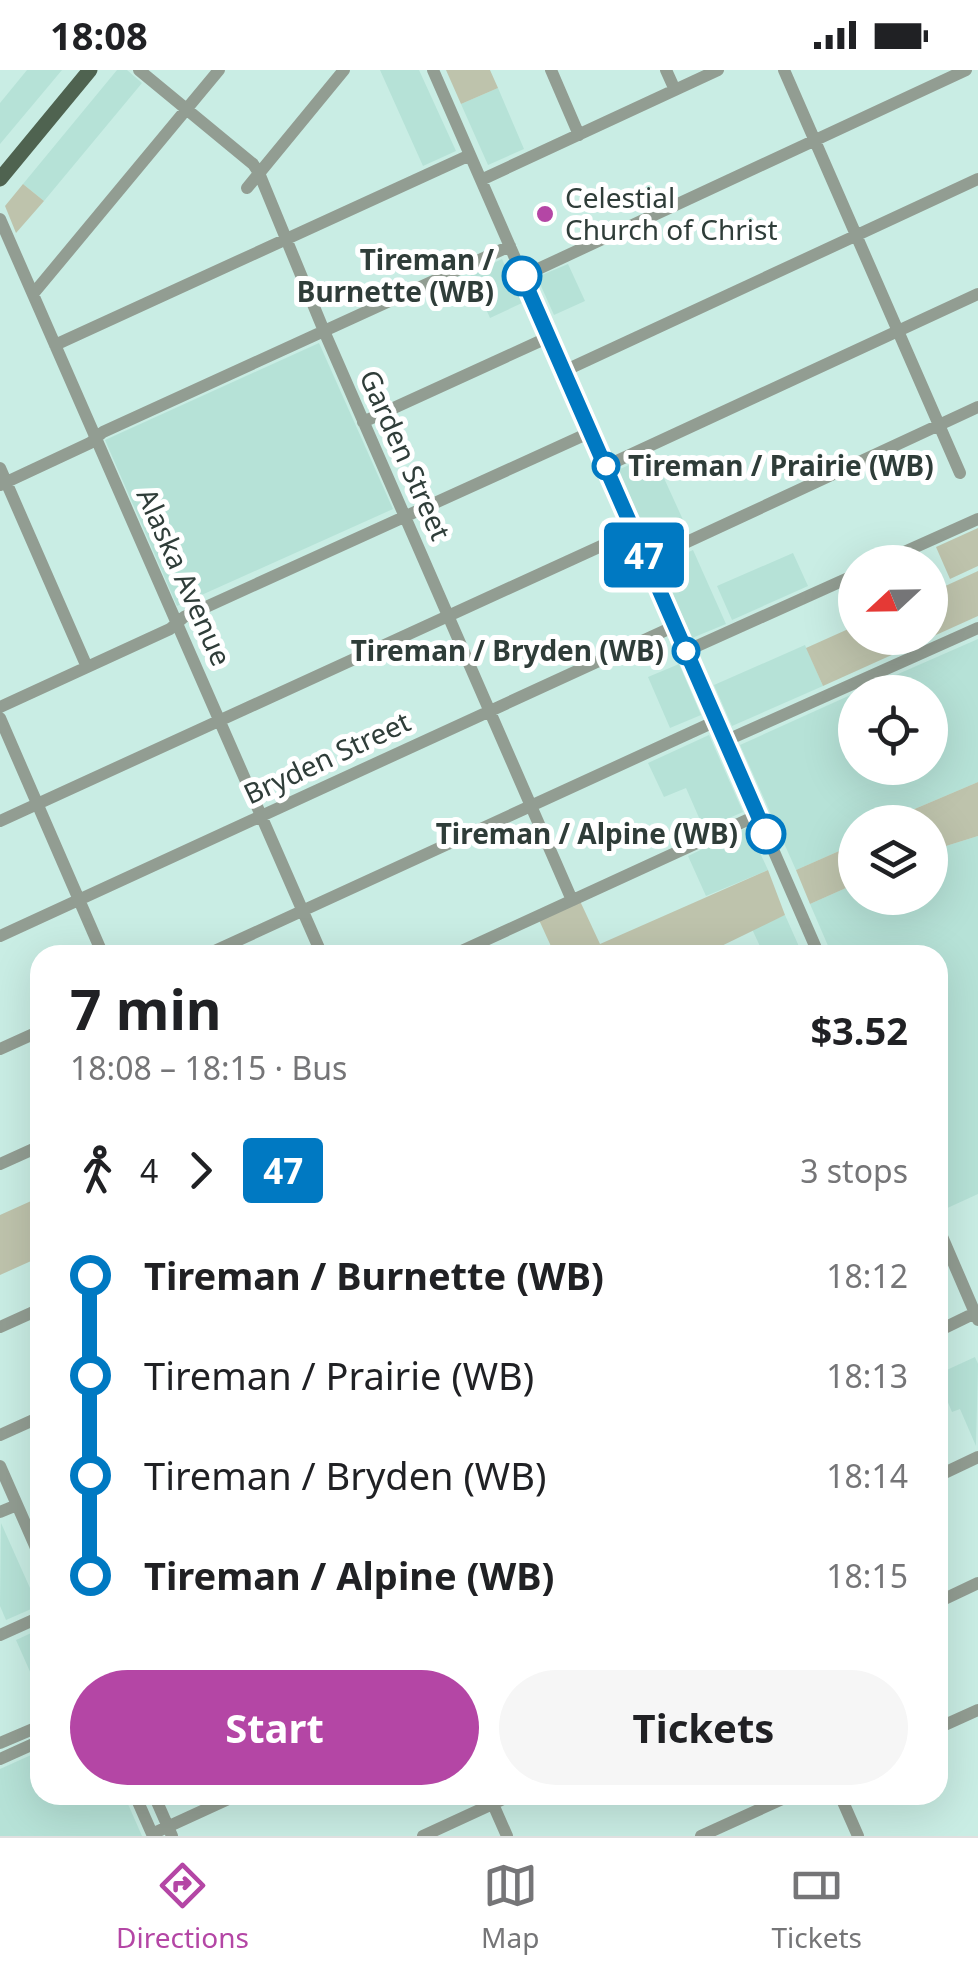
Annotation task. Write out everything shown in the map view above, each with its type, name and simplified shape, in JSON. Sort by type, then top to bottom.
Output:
[{"type":"main road","points":[[0,179],[90,70]]},
{"type":"street","name":"Garden Street","points":[[139,70],[259,173],[572,900]]},
{"type":"street","points":[[33,294],[219,70]]},
{"type":"street","points":[[246,188],[344,70]]},
{"type":"street","points":[[433,70],[813,945]]},
{"type":"street","points":[[551,70],[579,135]]},
{"type":"street","points":[[666,70],[674,90]]},
{"type":"street","points":[[481,180],[718,70]]},
{"type":"street","points":[[784,70],[960,473]]},
{"type":"street","points":[[522,276],[966,70]]},
{"type":"street","points":[[55,345],[470,155]]},
{"type":"street","points":[[564,371],[978,179]]},
{"type":"street","name":"Alaska Avenue","points":[[0,219],[317,945]]},
{"type":"street","points":[[3,484],[103,432],[510,246]]},
{"type":"street","points":[[606,466],[978,294]]},
{"type":"street","points":[[364,422],[549,336]]},
{"type":"street","points":[[646,561],[978,406]]},
{"type":"street","points":[[0,707],[590,432]]},
{"type":"street","points":[[0,468],[3,484],[87,667]]},
{"type":"street","points":[[920,545],[978,519]]},
{"type":"street","points":[[0,821],[634,531]]},
{"type":"street","points":[[686,651],[838,582]]},
{"type":"street","name":"Bryden Street","points":[[0,936],[675,626]]},
{"type":"street","points":[[725,741],[978,628]]},
{"type":"street","points":[[0,718],[100,945]]},
{"type":"street","points":[[228,945],[716,720]]},
{"type":"street","points":[[475,945],[758,816]]},
{"type":"street","points":[[0,1049],[30,1036]]},
{"type":"street","points":[[0,1164],[30,1150]]},
{"type":"street","points":[[948,1251],[976,1317],[948,1327]]},
{"type":"street","points":[[0,1327],[30,1313]]},
{"type":"street","points":[[0,1435],[30,1422]]},
{"type":"street","points":[[948,1471],[978,1457]]},
{"type":"street","points":[[0,1466],[17,1505],[30,1523]]},
{"type":"street","points":[[0,1512],[17,1505]]},
{"type":"street","points":[[948,1597],[978,1583]]},
{"type":"street","points":[[0,1634],[30,1621]]},
{"type":"street","points":[[948,1724],[978,1710]]},
{"type":"street","points":[[0,1743],[30,1730]]},
{"type":"street","points":[[0,1758],[30,1745]]},
{"type":"street","points":[[140,1805],[152,1835],[170,1831],[219,1805]]},
{"type":"street","points":[[158,1805],[170,1831]]},
{"type":"street","points":[[423,1836],[480,1805]]},
{"type":"street","points":[[494,1805],[507,1836]]},
{"type":"street","points":[[701,1836],[769,1805]]},
{"type":"street","points":[[844,1805],[858,1836]]},
{"type":"shaded area","points":[[27,70],[62,70],[0,144],[0,103]]},
{"type":"shaded area","points":[[117,70],[127,70],[142,83],[44,201],[23,184]]},
{"type":"shaded area","points":[[380,70],[419,70],[456,151],[423,166]]},
{"type":"shaded area","points":[[446,70],[490,70],[498,88],[461,104]]},
{"type":"shaded area","points":[[498,88],[524,149],[488,165],[461,104]]},
{"type":"shaded area","points":[[23,184],[44,201],[16,233],[5,206]]},
{"type":"shaded area","points":[[502,259],[522,303],[490,318],[470,274]]},
{"type":"shaded area","points":[[568,264],[585,301],[554,315],[537,277]]},
{"type":"shaded area","points":[[319,343],[393,509],[177,606],[105,440]]},
{"type":"shaded area","points":[[653,454],[689,533],[654,549],[618,470]]},
{"type":"shaded area","points":[[978,528],[978,566],[950,579],[948,545],[940,545]]},
{"type":"shaded area","points":[[693,550],[726,624],[692,638],[660,565]]},
{"type":"shaded area","points":[[793,553],[808,586],[732,620],[717,586]]},
{"type":"shaded area","points":[[978,571],[978,616],[948,630],[948,585]]},
{"type":"shaded area","points":[[838,634],[838,655],[891,655],[847,675],[838,675],[838,679],[823,686],[806,648]]},
{"type":"shaded area","points":[[978,639],[978,782],[924,805],[838,805],[838,851],[796,870],[740,745],[838,701],[838,785],[948,785],[948,675],[896,675]]},
{"type":"shaded area","points":[[805,645],[823,686],[732,726],[714,685]]},
{"type":"shaded area","points":[[679,664],[701,715],[670,728],[648,677]]},
{"type":"shaded area","points":[[709,735],[743,812],[704,829],[686,788],[664,797],[648,763]]},
{"type":"shaded area","points":[[978,782],[978,836],[948,845],[948,805],[924,805]]},
{"type":"shaded area","points":[[748,827],[768,870],[706,896],[688,856]]},
{"type":"shaded area","points":[[978,836],[978,1194],[948,1208],[948,945],[828,945],[810,904],[838,892],[838,915],[948,915],[948,845]]},
{"type":"shaded area","points":[[838,851],[838,892],[810,904],[796,870]]},
{"type":"shaded area","points":[[768,870],[785,915],[724,945],[550,945],[539,920],[580,901],[600,944]]},
{"type":"shaded area","points":[[785,915],[798,945],[759,945],[752,929]]},
{"type":"shaded area","points":[[30,1202],[30,1262],[0,1275],[0,1215]]},
{"type":"shaded area","points":[[975,1357],[978,1364],[976,1446],[960,1409],[952,1412],[948,1403],[948,1369]]},
{"type":"shaded area","points":[[1,1523],[30,1588],[30,1610],[6,1620],[0,1606]]},
{"type":"shaded area","points":[[30,1634],[30,1672],[16,1640]]},
{"type":"shaded area","points":[[30,1756],[30,1805],[128,1805],[142,1836],[0,1836],[0,1769]]},
{"type":"bus line","name":"47","points":[[522,276],[766,834]]},
{"type":"place","name":"Celestial Church of Christ","points":[[545,214]]},
{"type":"place","name":"Tireman / Burnette (WB)","points":[[522,276]]},
{"type":"place","name":"Tireman / Prairie (WB)","points":[[606,466]]},
{"type":"place","name":"Tireman / Bryden (WB)","points":[[686,651]]},
{"type":"place","name":"Tireman / Alpine (WB)","points":[[766,834]]}]
